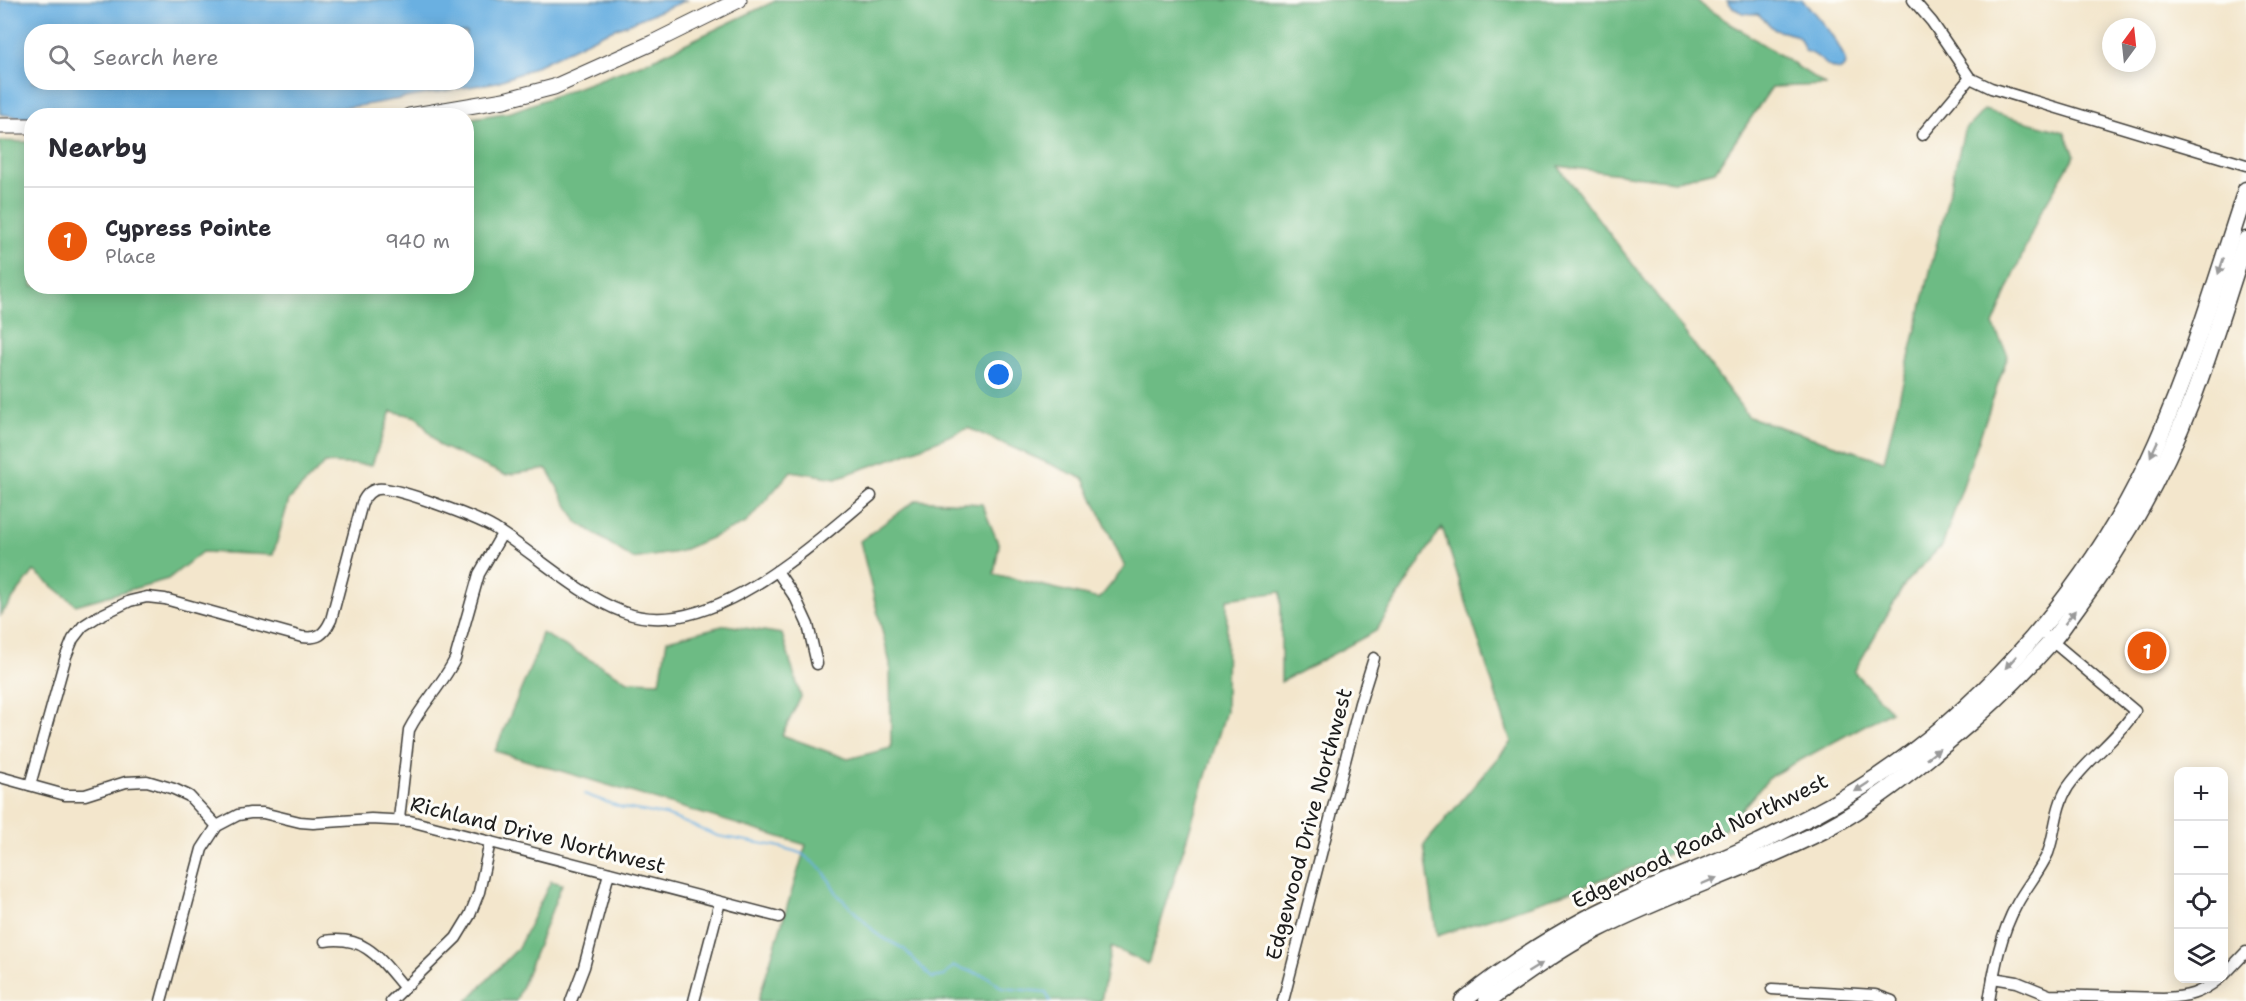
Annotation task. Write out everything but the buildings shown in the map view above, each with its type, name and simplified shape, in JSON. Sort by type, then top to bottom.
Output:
[{"type":"main road","name":"Edgewood Road Northwest","points":[[1463,1001],[1524,956],[1587,919],[1759,843],[1862,787],[1965,708],[2046,636],[2074,586],[2106,539],[2156,444],[2177,394],[2246,190]]},
{"type":"main road","name":"Edgewood Road Northwest","points":[[1487,1001],[1596,931],[1826,829],[1933,755],[1977,717],[2118,549],[2146,500],[2192,401],[2246,240]]},
{"type":"street","points":[[456,108],[504,100],[554,87],[652,43],[739,0]]},
{"type":"street","points":[[1913,0],[1932,22],[1970,78],[1991,88],[2246,165]]},
{"type":"street","points":[[1922,135],[1970,78]]},
{"type":"street","points":[[0,126],[24,126]]},
{"type":"street","points":[[30,785],[66,656],[73,639],[83,626],[130,601],[147,597],[165,599],[302,638],[315,639],[326,633],[362,503],[368,493],[374,490],[381,488],[482,522],[603,603],[639,616],[666,618],[694,614],[709,609],[777,572],[871,496]]},
{"type":"street","points":[[399,819],[409,730],[453,665],[479,574],[502,534]]},
{"type":"street","points":[[777,572],[796,599],[808,625],[817,664]]},
{"type":"street","points":[[1989,1001],[1996,958],[2004,930],[2017,903],[2048,853],[2057,812],[2066,790],[2076,776],[2126,726],[2135,711],[2046,636]]},
{"type":"street","name":"Edgewood Drive Northwest","points":[[1283,1001],[1360,703],[1374,658]]},
{"type":"street","points":[[0,777],[65,795],[85,795],[126,782],[147,781],[189,796],[217,826],[201,849],[161,1001]]},
{"type":"street","name":"Richland Drive Northwest","points":[[217,826],[238,815],[250,813],[263,813],[313,823],[399,819],[779,917]]},
{"type":"street","points":[[391,1001],[456,938],[470,915],[479,892],[490,842]]},
{"type":"street","points":[[571,1001],[584,967],[609,873]]},
{"type":"street","points":[[694,1001],[720,902]]},
{"type":"street","points":[[325,941],[343,939],[360,944],[371,951],[404,987]]},
{"type":"street","points":[[2228,970],[2246,952]]},
{"type":"street","points":[[1993,978],[2017,982],[2049,995],[2163,998],[2182,997],[2203,992],[2214,983]]},
{"type":"street","points":[[1772,989],[1875,995],[1892,1001]]},
{"type":"green space","points":[[777,0],[1697,0],[1826,85],[1772,87],[1715,171],[1674,181],[1558,166],[1749,417],[1884,461],[1964,131],[1984,110],[2064,132],[2075,155],[2040,213],[1993,325],[2008,355],[1943,544],[1906,582],[1854,672],[1891,711],[1771,776],[1719,835],[1557,896],[1437,936],[1424,845],[1511,742],[1442,527],[1376,631],[1281,682],[1281,592],[1227,599],[1226,711],[1148,964],[1111,947],[1101,1001],[758,1001],[806,845],[495,751],[536,654],[542,633],[628,681],[660,682],[667,640],[726,625],[782,634],[801,697],[782,735],[848,759],[891,748],[890,663],[860,541],[916,500],[982,504],[999,545],[994,574],[1099,599],[1125,567],[1084,479],[968,428],[900,456],[836,478],[791,471],[746,523],[678,552],[633,559],[577,522],[547,469],[505,475],[440,446],[417,417],[391,411],[372,465],[325,463],[289,500],[273,555],[202,552],[168,579],[76,605],[34,571],[0,616],[0,141],[24,142],[24,294],[474,294],[474,118],[511,112],[649,61]]},
{"type":"green space","points":[[551,881],[562,884],[516,1001],[467,1001],[518,948]]},
{"type":"water","points":[[0,0],[687,0],[602,34],[526,71],[497,82],[474,86],[474,24],[24,24],[24,90],[451,90],[337,108],[24,108],[24,118],[0,114]]},
{"type":"water","points":[[1727,0],[1802,0],[1834,39],[1846,65],[1841,70],[1831,67],[1815,55],[1805,51],[1800,39],[1795,35],[1775,30],[1758,14],[1740,12]]},
{"type":"waterway","points":[[584,794],[623,808],[666,815],[718,836],[776,846],[801,853],[823,870],[838,895],[878,935],[904,949],[932,978],[944,976],[954,966],[988,977],[1002,988],[1046,992],[1050,1001]]},
{"type":"place","name":"Cypress Pointe","points":[[2147,651]]}]
